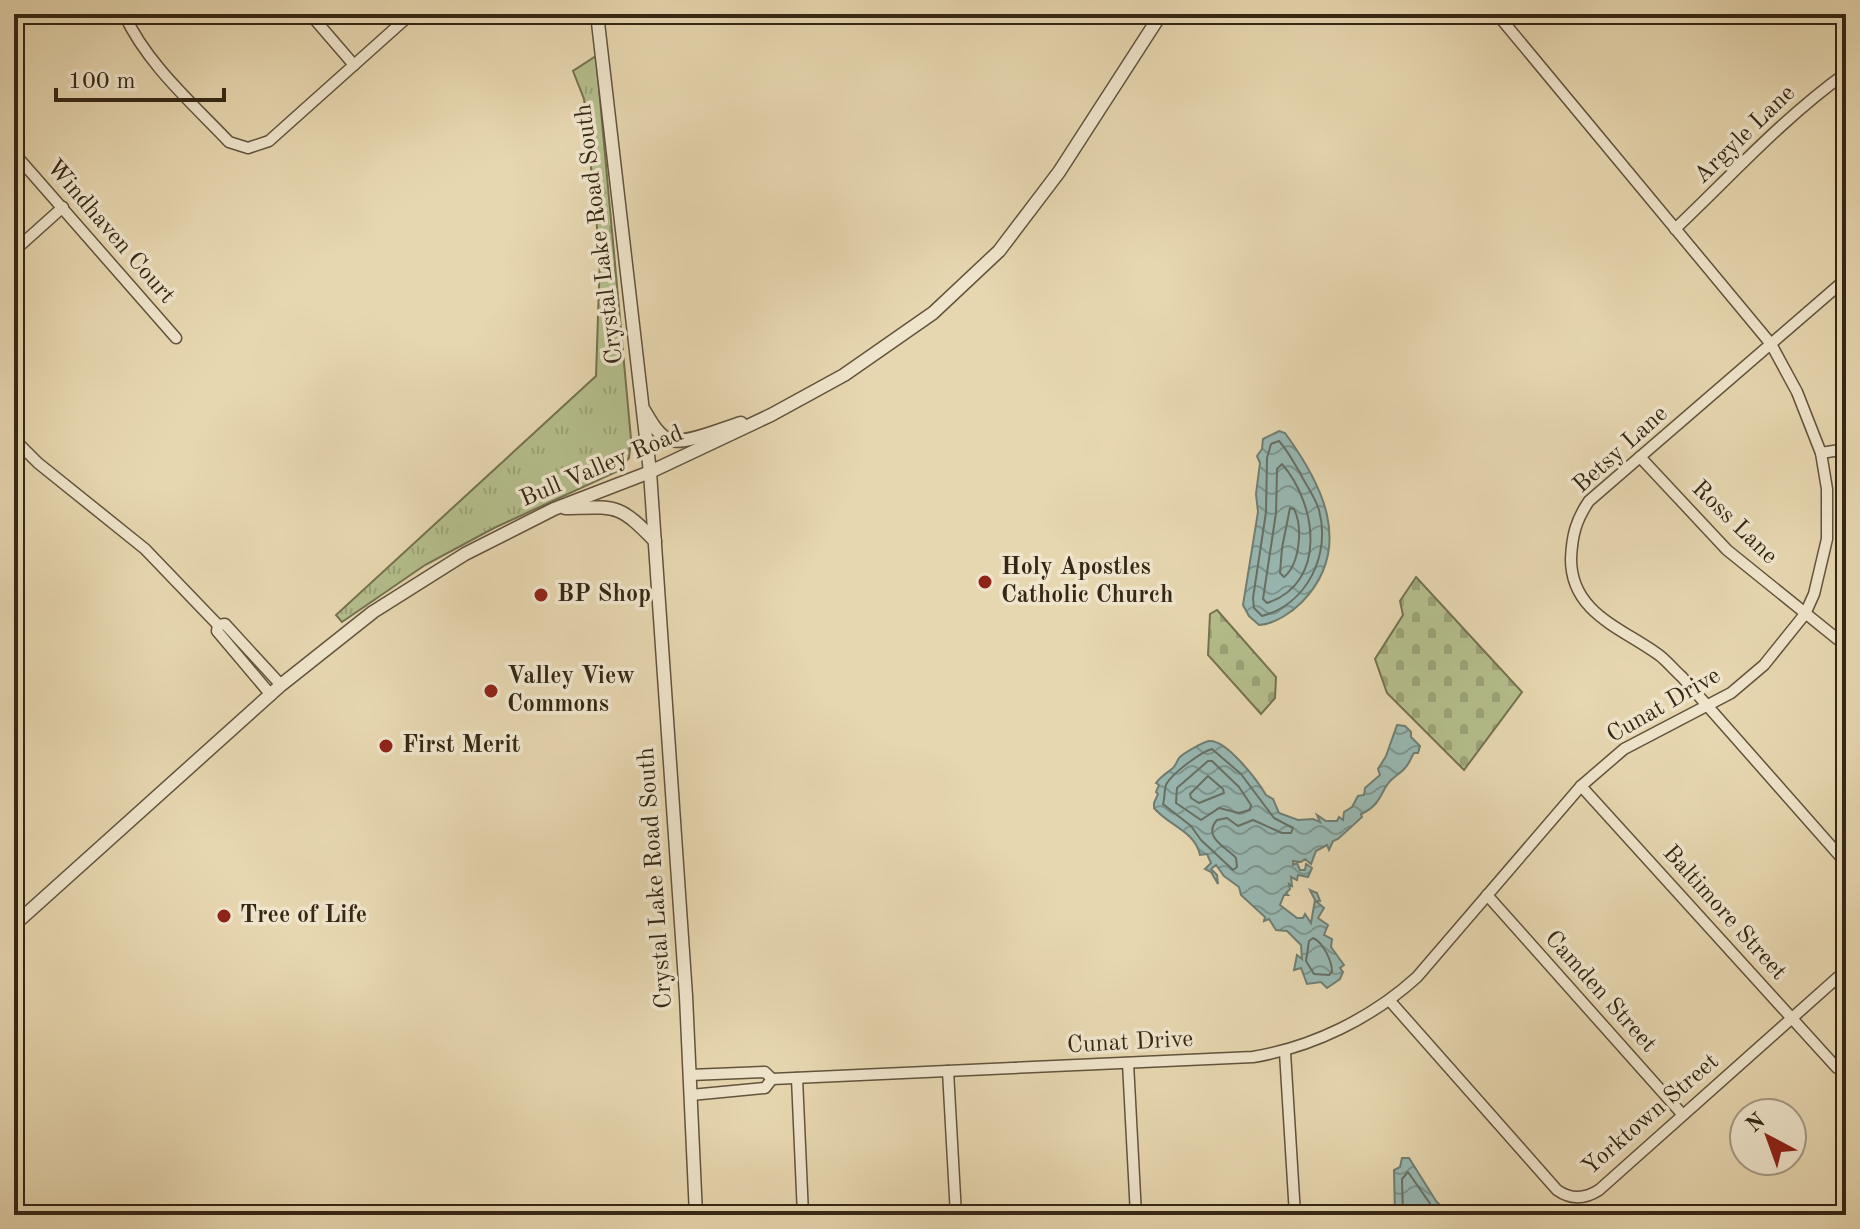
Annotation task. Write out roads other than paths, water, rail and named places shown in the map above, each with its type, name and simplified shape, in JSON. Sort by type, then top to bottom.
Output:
[{"type":"street","points":[[124,14],[147,54],[229,142],[248,148],[269,141],[411,14]]},
{"type":"street","points":[[310,14],[354,65]]},
{"type":"street","name":"Crystal Lake Road South","points":[[597,14],[650,472],[690,1075],[696,1215]]},
{"type":"street","name":"Bull Valley Road","points":[[14,925],[276,690],[373,612],[465,554],[554,509],[650,472],[771,415],[844,375],[933,313],[999,251],[1059,172],[1161,14]]},
{"type":"street","name":"Cunat Drive","points":[[690,1075],[765,1072],[772,1079],[1253,1057],[1285,1052],[1342,1027],[1390,1001],[1417,977],[1581,786],[1624,749],[1731,693],[1764,665],[1805,614],[1814,594],[1827,539],[1827,489],[1821,453],[1797,392],[1771,344],[1497,14]]},
{"type":"street","name":"Argyle Lane","points":[[1675,229],[1783,122],[1846,73]]},
{"type":"street","name":"Windhaven Court","points":[[14,153],[176,338]]},
{"type":"street","points":[[14,251],[63,207]]},
{"type":"street","name":"Betsy Lane","points":[[1846,279],[1589,501],[1577,520],[1572,538],[1571,567],[1579,593],[1596,615],[1660,655],[1846,863]]},
{"type":"street","points":[[642,407],[656,429],[668,440],[680,440],[771,415]]},
{"type":"street","points":[[14,439],[38,463],[145,549],[218,625],[225,624],[276,690]]},
{"type":"street","points":[[1821,453],[1846,449]]},
{"type":"street","name":"Ross Lane","points":[[1640,457],[1727,550],[1846,646]]},
{"type":"street","points":[[554,509],[613,508],[629,515],[655,541]]},
{"type":"street","name":"Baltimore Street","points":[[1581,786],[1837,1068]]},
{"type":"street","name":"Camden Street","points":[[1487,895],[1682,1114]]},
{"type":"street","name":"Yorktown Street","points":[[1390,1001],[1557,1190],[1580,1198],[1599,1190],[1846,970]]},
{"type":"street","points":[[1285,1052],[1295,1215]]},
{"type":"street","points":[[1128,1063],[1136,1215]]},
{"type":"street","points":[[948,1071],[956,1215]]},
{"type":"street","points":[[797,1078],[803,1215]]},
{"type":"street","name":"Cunat Drive","points":[[691,1095],[765,1088],[772,1079]]},
{"type":"water","points":[[1279,431],[1285,433],[1310,472],[1327,514],[1330,537],[1327,559],[1318,581],[1302,602],[1278,620],[1259,625],[1243,605],[1258,512],[1256,494],[1260,463],[1257,456],[1263,439]]},
{"type":"water","points":[[1397,725],[1405,726],[1411,732],[1411,737],[1420,746],[1418,753],[1414,753],[1407,766],[1389,782],[1373,806],[1333,841],[1329,850],[1327,845],[1316,851],[1311,864],[1305,859],[1293,861],[1293,865],[1297,863],[1300,870],[1305,870],[1306,864],[1312,868],[1308,877],[1298,875],[1297,880],[1291,877],[1292,886],[1289,884],[1288,895],[1284,895],[1280,905],[1297,918],[1303,918],[1305,914],[1311,923],[1315,900],[1310,890],[1317,893],[1320,901],[1316,901],[1324,908],[1318,918],[1328,925],[1324,935],[1332,939],[1331,947],[1344,965],[1340,968],[1343,972],[1340,979],[1327,988],[1321,982],[1307,984],[1301,968],[1294,970],[1297,955],[1302,959],[1301,945],[1287,931],[1276,930],[1269,919],[1264,921],[1265,917],[1216,865],[1211,869],[1217,875],[1218,884],[1211,872],[1205,869],[1211,863],[1207,854],[1200,855],[1193,840],[1154,808],[1159,785],[1156,783],[1184,754],[1206,742],[1216,742],[1242,763],[1266,795],[1273,799],[1279,813],[1298,820],[1320,822],[1317,815],[1326,821],[1337,821],[1339,817],[1343,820],[1344,812],[1352,807],[1358,796],[1364,795],[1365,788],[1380,775],[1378,769]]},
{"type":"water","points":[[1402,1158],[1409,1158],[1436,1201],[1449,1215],[1395,1215],[1394,1170],[1400,1167]]},
{"type":"place","name":"Holy Apostles Catholic Church","points":[[985,582]]},
{"type":"place","name":"BP Shop","points":[[541,595]]},
{"type":"place","name":"Valley View Commons","points":[[491,691]]},
{"type":"place","name":"First Merit","points":[[386,746]]},
{"type":"place","name":"Tree of Life","points":[[224,916]]}]
